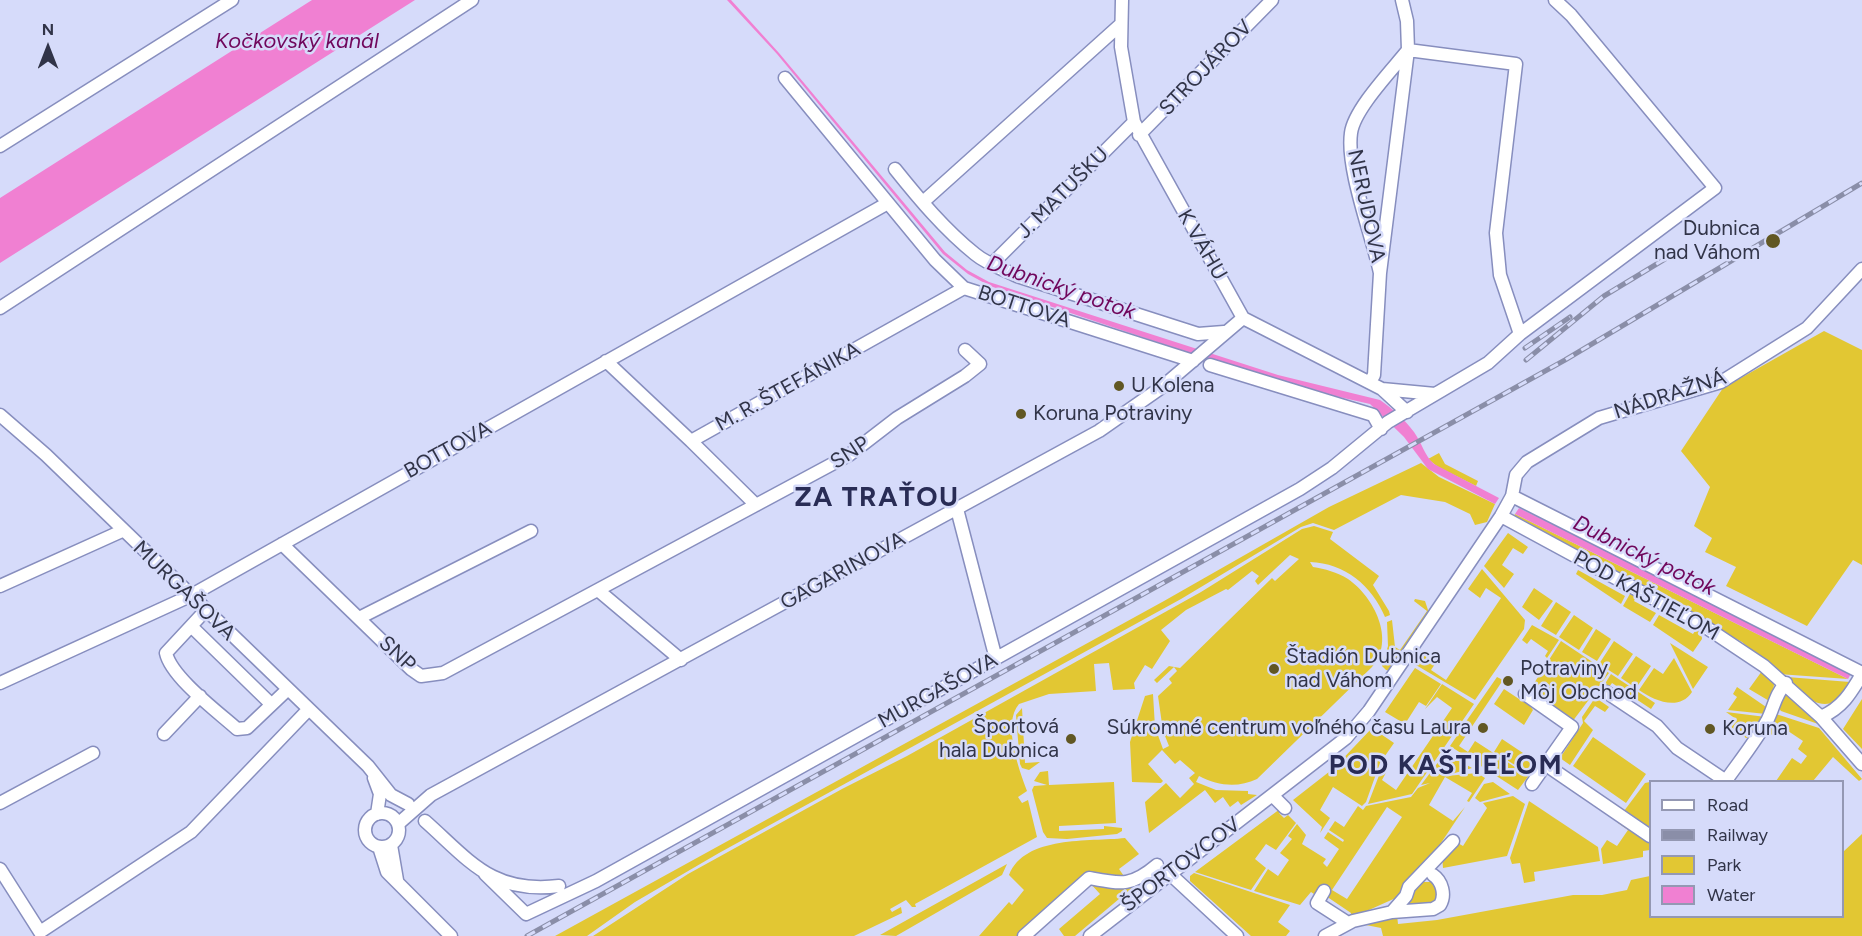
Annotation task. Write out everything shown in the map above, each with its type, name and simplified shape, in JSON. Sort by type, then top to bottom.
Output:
[{"type":"street","points":[[0,146],[232,0]]},
{"type":"street","points":[[0,308],[472,0]]},
{"type":"street","name":"K VÁHU","points":[[1122,0],[1120,25],[1124,67],[1134,122],[1139,135],[1243,318]]},
{"type":"street","name":"STROJÁROV","points":[[1139,135],[1272,0]]},
{"type":"street","name":"NERUDOVA","points":[[1370,382],[1374,375],[1380,273],[1408,50],[1407,21],[1402,0]]},
{"type":"street","name":"MURGAŠOVA","points":[[425,821],[526,914],[596,881],[1300,489],[1332,468],[1384,425],[1488,363],[1520,334],[1715,188],[1571,15],[1555,0]]},
{"type":"street","points":[[923,202],[1120,25]]},
{"type":"street","points":[[1408,50],[1516,64],[1496,233],[1500,274],[1520,334]]},
{"type":"street","name":"NERUDOVA","points":[[1380,273],[1352,162],[1351,132],[1359,114],[1408,50]]},
{"type":"street","name":"BOTTOVA","points":[[785,78],[935,260],[964,288],[1194,360]]},
{"type":"street","name":"J. MATUŠKU","points":[[992,264],[1134,122]]},
{"type":"street","points":[[895,169],[923,202],[976,255],[992,264],[1017,276],[1198,334],[1227,334]]},
{"type":"street","name":"BOTTOVA","points":[[0,683],[190,596],[888,203]]},
{"type":"street","name":"NÁDRAŽNÁ","points":[[1506,506],[1516,475],[1527,462],[1599,418],[1721,382],[1807,328],[1862,269]]},
{"type":"street","name":"M. R. ŠTEFÁNIKA","points":[[756,506],[691,441],[964,288]]},
{"type":"street","points":[[1243,318],[1382,389],[1404,413]]},
{"type":"street","name":"GAGARINOVA","points":[[389,817],[1100,431],[1162,387],[1210,345],[1227,334],[1243,318]]},
{"type":"street","name":"SNP","points":[[282,544],[411,669],[421,676],[443,673],[849,455],[897,418],[965,376],[980,364],[965,350]]},
{"type":"street","points":[[606,361],[691,441]]},
{"type":"street","points":[[1210,365],[1373,415],[1384,425]]},
{"type":"street","points":[[1382,389],[1435,394]]},
{"type":"street","name":"MURGAŠOVA","points":[[0,415],[46,455],[122,531],[368,766],[391,795],[408,804]]},
{"type":"street","points":[[1285,808],[1273,796],[1373,714],[1506,506],[1862,674],[1851,693],[1835,711],[1821,717]]},
{"type":"street","name":"POD KAŠTIEĽOM","points":[[1506,506],[1704,626],[1786,683],[1821,717],[1862,764]]},
{"type":"street","points":[[957,509],[996,659]]},
{"type":"street","points":[[0,586],[122,531]]},
{"type":"street","name":"SNP","points":[[359,618],[531,531]]},
{"type":"street","points":[[599,591],[681,660]]},
{"type":"street","points":[[206,612],[166,653],[168,662],[200,696],[237,729],[247,729],[287,690]]},
{"type":"street","points":[[192,627],[271,704]]},
{"type":"street","points":[[1727,780],[1761,731],[1770,716],[1778,692],[1786,683]]},
{"type":"street","points":[[1606,692],[1657,726],[1677,748],[1725,780]]},
{"type":"street","points":[[1525,694],[1572,727],[1532,784]]},
{"type":"street","points":[[164,734],[200,696]]},
{"type":"street","points":[[0,869],[40,932],[191,832],[308,710]]},
{"type":"street","points":[[0,803],[93,753]]},
{"type":"street","points":[[1546,762],[1552,769],[1649,835]]},
{"type":"street","name":"MURGAŠOVA","points":[[368,766],[389,817]]},
{"type":"street","points":[[385,846],[399,834],[389,817],[391,795]]},
{"type":"street","name":"ŠPORTOVCOV","points":[[1090,936],[1169,873],[1273,796]]},
{"type":"street","name":"GAGARINOVA","points":[[389,817],[408,804],[424,799]]},
{"type":"street","points":[[385,846],[369,842],[365,833],[369,820],[389,817]]},
{"type":"street","points":[[1392,912],[1406,896],[1409,887],[1453,841]]},
{"type":"street","points":[[385,846],[387,872],[449,934]]},
{"type":"street","name":"ŠPORTOVCOV","points":[[1024,936],[1089,878],[1122,884],[1130,883],[1157,865]]},
{"type":"street","points":[[1169,873],[1237,936]]},
{"type":"street","name":"MURGAŠOVA","points":[[485,874],[512,885],[544,888],[559,886]]},
{"type":"street","points":[[1334,934],[1348,923],[1392,912],[1433,909],[1440,905],[1443,897],[1442,887],[1439,879],[1433,875]]},
{"type":"street","points":[[1324,891],[1317,903],[1348,923]]},
{"type":"green space","points":[[1824,331],[1862,350],[1862,565],[1853,560],[1807,626],[1726,586],[1736,567],[1705,552],[1712,538],[1694,526],[1710,487],[1681,451],[1723,388]]},
{"type":"green space","points":[[1439,453],[1445,464],[1478,481],[1476,486],[1438,467],[1428,459]]},
{"type":"green space","points":[[1421,463],[1439,477],[1495,504],[1487,522],[1475,525],[1470,514],[1445,502],[1401,495],[1334,530],[1313,523],[1301,527],[1181,599],[719,853],[635,902],[587,936],[555,936],[1164,601],[1329,507]]},
{"type":"green space","points":[[1515,514],[1848,679],[1778,674],[1742,642],[1513,518]]},
{"type":"green space","points":[[1314,526],[1333,532],[1330,539],[1379,576],[1373,585],[1390,615],[1385,617],[1373,595],[1356,578],[1335,567],[1310,562],[1313,567],[1340,574],[1348,579],[1366,597],[1379,620],[1382,632],[1379,656],[1372,667],[1257,779],[1243,784],[1228,785],[1199,776],[1196,782],[1216,790],[1248,791],[1248,794],[1257,795],[1241,805],[1238,801],[1230,807],[1223,797],[1215,803],[1205,790],[1149,833],[1145,802],[1166,783],[1180,798],[1194,784],[1189,778],[1195,773],[1180,760],[1175,764],[1162,750],[1148,764],[1163,781],[1161,783],[1132,782],[1130,742],[1145,696],[1153,694],[1155,727],[1163,749],[1169,746],[1163,731],[1158,696],[1172,683],[1169,679],[1177,671],[1174,667],[1157,683],[1154,680],[1169,666],[1180,668],[1272,578],[1275,581],[1299,559],[1290,555],[1258,585],[1255,581],[1259,576],[1252,571],[1228,590],[1186,610],[1161,630],[1170,641],[1152,669],[1145,665],[1134,683],[1135,689],[1113,690],[1109,663],[1094,664],[1096,691],[1049,694],[1019,704],[1014,713],[1012,735],[1016,759],[1027,791],[1018,797],[1022,803],[1028,800],[1037,837],[915,904],[916,907],[912,907],[906,900],[890,909],[892,912],[901,907],[902,913],[854,936],[593,936],[688,874],[907,756],[1201,592],[1302,529]]},
{"type":"green space","points":[[1508,533],[1528,547],[1523,554],[1513,548],[1502,565],[1514,574],[1504,588],[1484,566]]},
{"type":"green space","points":[[1482,569],[1525,620],[1524,629],[1475,700],[1416,665],[1424,652],[1437,661],[1431,670],[1446,680],[1501,598],[1486,588],[1480,598],[1468,589]]},
{"type":"green space","points":[[1578,570],[1625,596],[1621,604],[1576,574]]},
{"type":"green space","points":[[1534,588],[1553,601],[1539,620],[1522,607]]},
{"type":"green space","points":[[1631,592],[1637,595],[1634,601],[1656,613],[1650,622],[1623,606]]},
{"type":"green space","points":[[1415,599],[1425,601],[1429,613],[1391,671],[1386,670],[1382,666],[1388,646],[1387,622],[1392,620],[1395,647],[1400,650],[1427,611],[1414,601]]},
{"type":"green space","points":[[1556,602],[1571,612],[1556,635],[1541,626]]},
{"type":"green space","points":[[1574,615],[1593,628],[1579,650],[1559,637]]},
{"type":"green space","points":[[1659,615],[1693,634],[1697,628],[1701,629],[1702,639],[1693,652],[1653,625]]},
{"type":"green space","points":[[1532,625],[1559,640],[1547,658],[1545,656],[1548,651],[1531,639],[1527,644],[1522,640]]},
{"type":"green space","points":[[1596,629],[1611,639],[1597,661],[1582,652]]},
{"type":"green space","points":[[1561,641],[1609,673],[1572,722],[1533,693],[1531,688]]},
{"type":"green space","points":[[1614,641],[1633,654],[1618,676],[1599,664]]},
{"type":"green space","points":[[1670,643],[1708,667],[1693,689]]},
{"type":"green space","points":[[1636,656],[1651,666],[1636,688],[1621,678]]},
{"type":"green space","points":[[1674,658],[1692,692],[1687,698],[1680,702],[1666,702],[1639,690],[1654,668],[1663,674]]},
{"type":"green space","points":[[1415,668],[1441,684],[1426,706],[1419,702],[1405,724],[1385,712]]},
{"type":"green space","points":[[1762,671],[1775,679],[1771,702],[1749,689]]},
{"type":"green space","points":[[1611,674],[1655,703],[1651,709],[1612,683],[1607,690],[1603,687]]},
{"type":"green space","points":[[1497,677],[1503,680],[1471,728],[1465,723]]},
{"type":"green space","points":[[1787,677],[1850,682],[1835,702],[1827,704],[1808,698]]},
{"type":"green space","points":[[1442,684],[1474,704],[1412,794],[1368,804],[1383,765],[1388,769],[1382,780],[1396,790],[1452,708],[1437,697],[1425,709]]},
{"type":"green space","points":[[1737,687],[1769,709],[1766,714],[1728,710],[1737,697],[1733,694]]},
{"type":"green space","points":[[1504,689],[1522,701],[1524,698],[1533,710],[1524,725],[1494,704]]},
{"type":"green space","points":[[1601,689],[1605,692],[1599,700],[1609,707],[1605,712],[1595,706],[1584,721],[1593,730],[1570,765],[1560,758],[1583,723],[1582,717]]},
{"type":"green space","points":[[1785,691],[1821,725],[1781,711],[1777,706]]},
{"type":"green space","points":[[1862,699],[1862,749],[1843,729]]},
{"type":"green space","points":[[1022,708],[1025,763],[1040,762],[1029,770],[1022,768],[1020,764],[1016,715]]},
{"type":"green space","points":[[1726,712],[1766,717],[1752,737],[1746,738],[1731,727],[1736,719]]},
{"type":"green space","points":[[1776,714],[1819,728],[1862,779],[1859,781],[1833,757],[1814,780],[1777,780],[1792,758],[1801,764],[1807,756],[1798,749],[1803,741],[1779,725],[1772,735],[1766,730]]},
{"type":"green space","points":[[1463,727],[1469,731],[1459,746],[1468,752],[1475,741],[1518,769],[1525,759],[1536,766],[1518,790],[1450,746]]},
{"type":"green space","points":[[1372,728],[1394,743],[1380,763],[1366,802],[1362,806],[1333,787],[1320,810],[1330,818],[1320,833],[1322,827],[1293,800],[1334,768]]},
{"type":"green space","points":[[1593,737],[1646,774],[1626,803],[1573,766]]},
{"type":"green space","points":[[1502,739],[1526,755],[1518,767],[1494,752]]},
{"type":"green space","points":[[1445,753],[1472,768],[1447,776],[1477,773],[1485,778],[1469,802],[1467,801],[1472,793],[1445,777],[1429,805],[1453,821],[1465,807],[1437,849],[1398,897],[1351,918],[1351,913],[1323,894],[1320,898],[1311,892],[1300,905],[1254,891],[1268,869],[1278,876],[1289,860],[1280,853],[1292,839],[1288,836],[1297,824],[1306,835],[1302,844],[1326,859],[1323,863],[1327,867],[1339,849],[1324,838],[1328,832],[1343,842],[1344,840],[1329,830],[1335,821],[1344,827],[1358,806],[1363,810],[1366,806],[1411,797],[1418,788],[1430,783],[1421,785]],"holes":[[[1387,807],[1402,817],[1347,899],[1332,890]]]},
{"type":"green space","points":[[1048,771],[1049,785],[1114,782],[1116,823],[1059,826],[1059,831],[1104,829],[1104,826],[1122,828],[1122,831],[1117,834],[1067,839],[1047,838],[1043,832],[1032,790],[1034,786],[1047,785],[1034,781],[1040,772]]},
{"type":"green space","points":[[1493,782],[1510,794],[1480,802],[1475,798],[1484,784]]},
{"type":"green space","points":[[1649,782],[1649,834],[1624,811],[1645,783]]},
{"type":"green space","points":[[1513,796],[1525,804],[1507,856],[1443,868],[1442,855],[1456,842],[1463,846],[1487,808],[1483,803]]},
{"type":"green space","points":[[1529,801],[1598,847],[1600,861],[1534,872],[1535,881],[1524,883],[1520,863],[1512,864],[1510,858]]},
{"type":"green space","points":[[1280,809],[1279,813],[1284,818],[1288,815],[1296,823],[1276,850],[1266,844],[1255,859],[1266,868],[1251,890],[1195,872]]},
{"type":"green space","points":[[1621,819],[1649,837],[1649,850],[1643,851],[1643,857],[1603,864],[1601,849],[1607,840],[1617,846],[1628,830],[1618,823]]},
{"type":"green space","points":[[1862,834],[1862,936],[1383,936],[1381,928],[1361,924],[1397,915],[1398,924],[1437,920],[1573,895],[1602,895],[1627,890],[1631,880],[1649,876],[1649,918],[1844,918],[1844,851]]},
{"type":"green space","points":[[1125,838],[1139,854],[1119,869],[1128,882],[1091,875],[1087,871],[1017,936],[979,936],[1009,902],[1012,905],[1024,890],[1009,875],[1017,862],[1029,853],[1060,843]]},
{"type":"green space","points":[[1007,864],[1002,875],[896,936],[880,935]]},
{"type":"green space","points":[[1194,873],[1290,905],[1278,922],[1290,931],[1286,936],[1251,936],[1190,881],[1190,876]]},
{"type":"green space","points":[[1089,882],[1130,885],[1132,888],[1075,936],[1064,936],[1059,929],[1100,894]]},
{"type":"green space","points":[[1421,882],[1432,882],[1437,887],[1438,899],[1433,902],[1403,906]]},
{"type":"water","name":"Kočkovský kanál","points":[[312,0],[415,0],[0,263],[0,198]]},
{"type":"water","points":[[727,0],[731,0],[779,53],[945,252],[967,270],[989,282],[1278,375],[1380,400],[1398,415],[1417,436],[1434,464],[1499,498],[1495,504],[1428,469],[1404,437],[1370,404],[1282,384],[990,286],[968,274],[943,254],[777,54]]},
{"type":"water","points":[[1519,508],[1852,672],[1848,679],[1515,514]]},
{"type":"railway","points":[[527,936],[1565,360],[1862,183]]},
{"type":"railway","points":[[1526,360],[1604,296],[1665,259]]},
{"type":"railway","points":[[1525,348],[1570,317]]},
{"type":"place","name":"Dubnica nad Váhom","points":[[1773,241]]},
{"type":"place","name":"U Kolena","points":[[1119,386]]},
{"type":"place","name":"Koruna Potraviny","points":[[1021,414]]},
{"type":"place","name":"Štadión Dubnica nad Váhom","points":[[1274,669]]},
{"type":"place","name":"Potraviny Môj Obchod","points":[[1508,681]]},
{"type":"place","name":"Súkromné centrum voľného času Laura","points":[[1483,728]]},
{"type":"place","name":"Koruna","points":[[1710,729]]},
{"type":"place","name":"Športová hala Dubnica","points":[[1071,739]]},
{"type":"district","name":"ZA TRAŤOU","points":[[877,498]]},
{"type":"district","name":"POD KAŠTIEĽOM","points":[[1446,766]]},
{"type":"water label","name":"Dubnický potok","points":[[1061,288]]},
{"type":"water label","name":"Dubnický potok","points":[[1644,556]]}]
